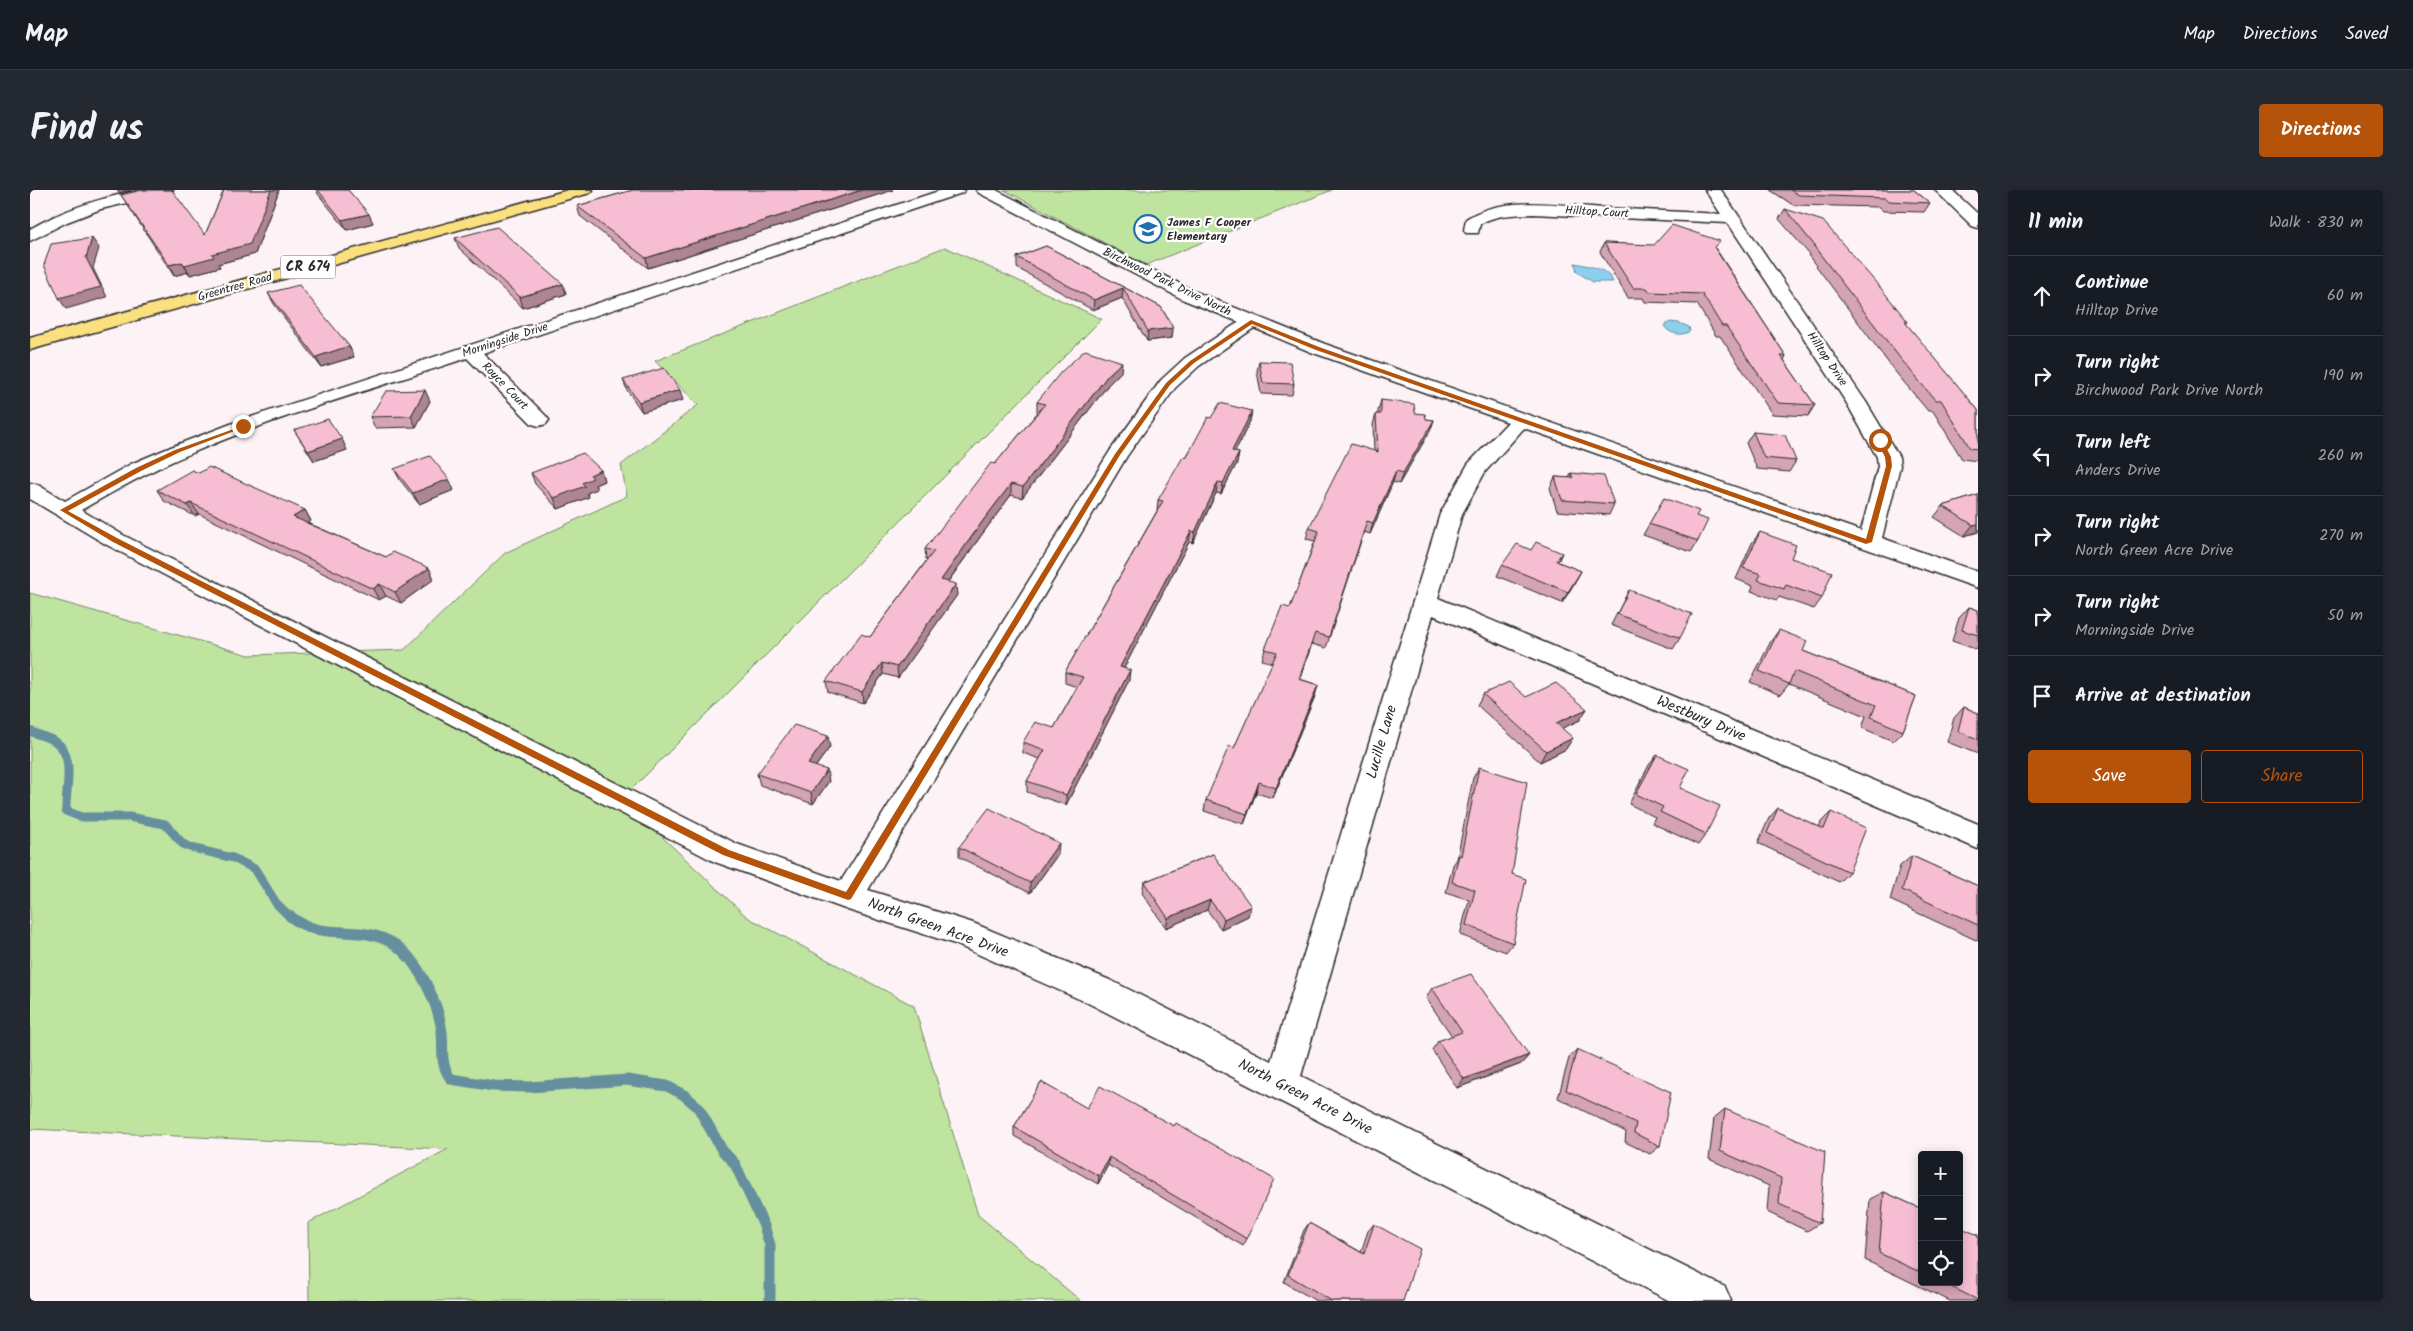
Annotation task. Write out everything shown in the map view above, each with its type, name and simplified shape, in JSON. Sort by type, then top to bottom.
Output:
[{"type":"main road","name":"Greentree Road","points":[[30,344],[585,190]]},
{"type":"street","points":[[30,236],[62,219],[97,206],[165,190]]},
{"type":"street","name":"Morningside Drive","points":[[63,510],[139,469],[178,451],[243,426],[956,190]]},
{"type":"street","name":"Birchwood Park Drive North","points":[[984,190],[1190,296],[1251,322],[1318,348],[1978,580]]},
{"type":"street","name":"Hilltop Drive","points":[[1713,190],[1856,402],[1888,457],[1889,466],[1869,542]]},
{"type":"street","points":[[1943,190],[1978,223]]},
{"type":"street","name":"Hilltop Court","points":[[1472,230],[1472,222],[1480,217],[1516,209],[1733,218]]},
{"type":"street","points":[[848,897],[1117,455],[1168,384],[1192,362],[1251,322]]},
{"type":"street","name":"Royce Court","points":[[471,351],[539,420]]},
{"type":"street","name":"Lucille Lane","points":[[1281,1085],[1451,514],[1476,469],[1521,419]]},
{"type":"street","name":"North Green Acre Drive","points":[[30,490],[115,540],[726,853],[848,897],[962,933],[1100,992],[1711,1301]]},
{"type":"street","name":"Westbury Drive","points":[[1424,601],[1978,837]]},
{"type":"green space","name":"James F Cooper Elementary","points":[[1004,190],[1332,190],[1146,265]]},
{"type":"green space","points":[[945,247],[1102,319],[622,799],[747,917],[914,1006],[978,1215],[1081,1301],[309,1301],[308,1223],[448,1149],[30,1129],[30,593],[249,655],[404,650],[505,553],[627,496],[621,465],[698,405],[655,361]]},
{"type":"water","points":[[1575,263],[1602,271],[1613,282],[1593,282],[1577,272]]},
{"type":"water","points":[[1670,322],[1689,327],[1690,331],[1683,334],[1672,333],[1664,326]]},
{"type":"building","points":[[142,190],[172,190],[205,235],[224,190],[271,190],[250,244],[212,254],[214,257],[185,265],[182,262],[169,265],[121,195]]},
{"type":"building","points":[[318,190],[348,190],[369,214],[342,220]]},
{"type":"building","points":[[633,190],[862,190],[646,258],[577,206]]},
{"type":"building","points":[[1790,190],[1914,190],[1930,203],[1889,201],[1885,198],[1799,195]]},
{"type":"building","points":[[1785,209],[1823,221],[1884,292],[1908,322],[1905,322],[1978,410],[1978,449],[1970,448],[1941,400],[1935,400],[1900,358]]},
{"type":"building","points":[[1672,225],[1720,241],[1714,247],[1786,356],[1781,356],[1815,405],[1778,403],[1726,326],[1722,326],[1702,294],[1650,292],[1647,288],[1633,288],[1604,243],[1654,245]]},
{"type":"building","points":[[497,227],[563,284],[520,297],[455,238]]},
{"type":"building","points":[[92,238],[86,258],[101,287],[59,298],[44,265],[51,244]]},
{"type":"building","points":[[1046,246],[1161,307],[1173,328],[1148,331],[1123,288],[1094,300],[1017,257]]},
{"type":"building","points":[[299,285],[349,346],[316,357],[268,293]]},
{"type":"building","points":[[1085,350],[1122,362],[1108,375],[1023,487],[1011,484],[982,522],[941,580],[956,584],[897,667],[882,663],[862,692],[826,681],[861,634],[870,637],[934,551],[925,549],[991,463],[995,464],[1045,404],[1037,402],[1061,372]]},
{"type":"building","points":[[1259,361],[1290,362],[1294,384],[1263,383]]},
{"type":"building","points":[[664,368],[680,390],[639,402],[623,380]]},
{"type":"building","points":[[425,390],[411,416],[370,417],[386,391]]},
{"type":"building","points":[[1381,400],[1414,404],[1415,413],[1425,414],[1426,419],[1434,420],[1403,473],[1396,471],[1373,523],[1367,521],[1329,637],[1315,633],[1299,679],[1318,685],[1276,788],[1259,782],[1247,814],[1206,800],[1229,746],[1234,748],[1277,652],[1265,649],[1282,606],[1290,608],[1319,531],[1309,528],[1351,444],[1378,452],[1376,414],[1381,414]]},
{"type":"building","points":[[1220,403],[1252,411],[1232,451],[1239,453],[1223,483],[1218,482],[1195,532],[1191,531],[1120,667],[1130,670],[1066,795],[1027,781],[1045,750],[1023,742],[1035,722],[1054,728],[1083,677],[1065,672],[1163,501],[1158,500],[1183,457],[1186,458],[1208,417],[1211,418]]},
{"type":"building","points":[[328,419],[342,439],[308,451],[294,430]]},
{"type":"building","points":[[1753,432],[1785,435],[1796,461],[1764,458]]},
{"type":"building","points":[[583,453],[601,470],[590,475],[593,478],[582,483],[585,486],[554,498],[531,473]]},
{"type":"building","points":[[430,456],[449,479],[413,493],[394,469]]},
{"type":"building","points":[[209,467],[305,510],[293,517],[386,557],[393,552],[429,568],[395,592],[379,584],[373,589],[191,503],[187,505],[157,490],[192,470],[199,473]]},
{"type":"building","points":[[1571,473],[1604,476],[1614,504],[1562,500],[1555,477],[1573,478]]},
{"type":"building","points":[[1978,495],[1978,524],[1973,525],[1943,506]]},
{"type":"building","points":[[1664,498],[1699,511],[1696,516],[1708,520],[1698,541],[1649,524]]},
{"type":"building","points":[[1760,532],[1796,545],[1791,558],[1832,572],[1822,598],[1786,585],[1784,589],[1758,580],[1761,574],[1743,568]]},
{"type":"building","points":[[1536,542],[1562,553],[1556,561],[1581,571],[1568,592],[1502,565],[1517,544],[1531,550]]},
{"type":"building","points":[[1629,590],[1692,614],[1680,638],[1617,614]]},
{"type":"building","points":[[1969,607],[1978,610],[1978,635],[1962,630]]},
{"type":"building","points":[[1779,630],[1807,641],[1803,651],[1916,696],[1903,731],[1871,717],[1876,705],[1794,671],[1789,684],[1759,671]]},
{"type":"building","points":[[1509,682],[1526,697],[1556,683],[1587,709],[1556,723],[1573,738],[1546,751],[1483,694]]},
{"type":"building","points":[[1964,707],[1978,713],[1978,739],[1958,731]]},
{"type":"building","points":[[794,725],[828,736],[808,764],[827,770],[811,793],[757,774]]},
{"type":"building","points":[[1657,755],[1689,769],[1680,788],[1720,806],[1706,834],[1660,812],[1663,807],[1636,794]]},
{"type":"building","points":[[1479,767],[1527,782],[1512,874],[1526,879],[1513,943],[1466,925],[1475,890],[1452,882],[1459,855],[1461,856]]},
{"type":"building","points":[[989,808],[1059,843],[1030,883],[959,847]]},
{"type":"building","points":[[1778,808],[1824,829],[1831,812],[1866,828],[1849,872],[1767,833]]},
{"type":"building","points":[[1213,854],[1251,906],[1224,919],[1210,900],[1168,918],[1144,882]]},
{"type":"building","points":[[1912,856],[1978,886],[1978,925],[1902,890]]},
{"type":"building","points":[[1471,974],[1529,1055],[1464,1079],[1438,1041],[1462,1032],[1432,988]]},
{"type":"building","points":[[1577,1049],[1671,1092],[1660,1146],[1634,1133],[1636,1123],[1566,1090]]},
{"type":"building","points":[[1041,1082],[1087,1108],[1100,1086],[1174,1126],[1176,1123],[1274,1179],[1247,1239],[1109,1157],[1099,1176],[1014,1127]]},
{"type":"building","points":[[1725,1109],[1825,1152],[1820,1223],[1779,1204],[1781,1178],[1720,1151]]},
{"type":"building","points":[[1884,1192],[1918,1207],[1918,1271],[1879,1253]]},
{"type":"building","points":[[1309,1223],[1364,1254],[1374,1224],[1420,1249],[1403,1301],[1332,1301],[1288,1275]]},
{"type":"building","points":[[1963,1229],[1978,1235],[1978,1300],[1949,1286],[1963,1286]]},
{"type":"waterway","points":[[30,731],[56,742],[66,756],[68,765],[66,811],[81,817],[129,817],[165,824],[183,844],[233,858],[255,869],[276,903],[291,918]]},
{"type":"waterway","points":[[290,916],[302,924],[315,929],[367,934],[381,938],[403,951],[419,971],[437,1009],[442,1032],[443,1062],[451,1079],[494,1086],[529,1087],[627,1080],[667,1086],[684,1095],[698,1107],[722,1150],[735,1164],[764,1226],[770,1245],[770,1301]]},
{"type":"place","name":"James F Cooper Elementary","points":[[1148,229]]},
{"type":"route","points":[[243,426],[178,451],[139,469],[63,510],[115,540],[726,853],[848,897],[1117,455],[1168,384],[1192,362],[1251,322],[1318,348],[1869,542],[1889,466],[1888,457],[1880,440]]}]
